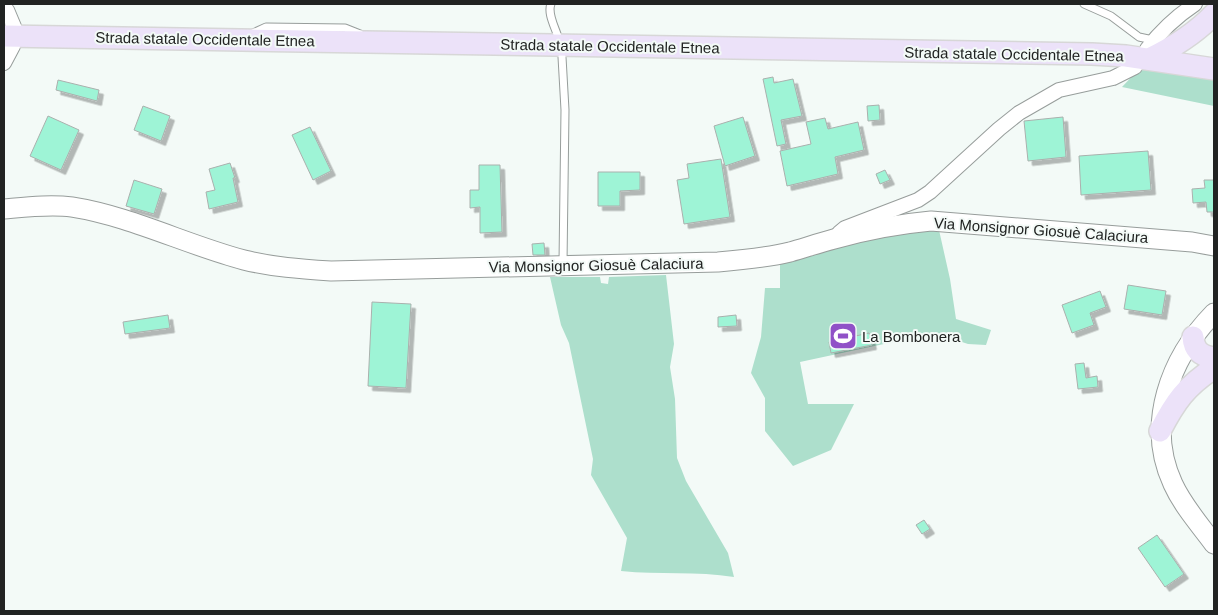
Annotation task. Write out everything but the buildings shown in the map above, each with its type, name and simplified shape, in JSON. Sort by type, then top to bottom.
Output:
[{"type":"main road","points":[[1146,54],[1172,48],[1193,34],[1214,14]]},
{"type":"main road","name":"Strada statale Occidentale Etnea","points":[[11,37],[1146,54],[1214,69]]},
{"type":"main road","points":[[1193,337],[1197,350],[1204,356],[1214,358]]},
{"type":"main road","points":[[1160,431],[1180,397],[1195,382],[1214,368]]},
{"type":"street","points":[[833,239],[845,228],[918,200],[930,192],[1009,120],[1051,94],[1071,86],[1113,78],[1146,54],[1181,14],[1195,4]]},
{"type":"street","points":[[4,8],[7,10],[11,37],[4,63]]},
{"type":"street","name":"Via Monsignor Giosuè Calaciura","points":[[4,209],[49,206],[84,210],[242,259],[298,269],[331,271],[681,264],[759,259],[901,223],[931,221],[1192,242]]},
{"type":"street","points":[[1192,242],[1214,240]]},
{"type":"street","points":[[1192,242],[1214,246]]},
{"type":"street","points":[[1214,313],[1193,337],[1177,363],[1168,383],[1160,431],[1162,453],[1173,485],[1183,503],[1214,544]]},
{"type":"lane","points":[[551,4],[549,7],[550,13],[558,36]]},
{"type":"lane","points":[[1084,4],[1111,16],[1139,37],[1146,54]]},
{"type":"lane","points":[[562,58],[565,110],[563,266]]},
{"type":"green space","points":[[1140,68],[1214,78],[1214,106],[1122,87]]},
{"type":"green space","points":[[939,230],[950,279],[956,319],[991,330],[986,345],[968,344],[935,333],[800,362],[808,404],[854,404],[831,450],[793,466],[765,431],[765,398],[751,373],[761,337],[765,288],[780,288],[780,262],[876,236]]},
{"type":"green space","points":[[666,275],[674,344],[670,367],[675,399],[677,458],[686,481],[728,553],[734,577],[706,574],[621,571],[627,538],[591,475],[593,459],[569,343],[561,325],[550,277],[600,277],[601,283],[608,284],[609,277]]},
{"type":"place","name":"La Bombonera","points":[[843,336]]}]
